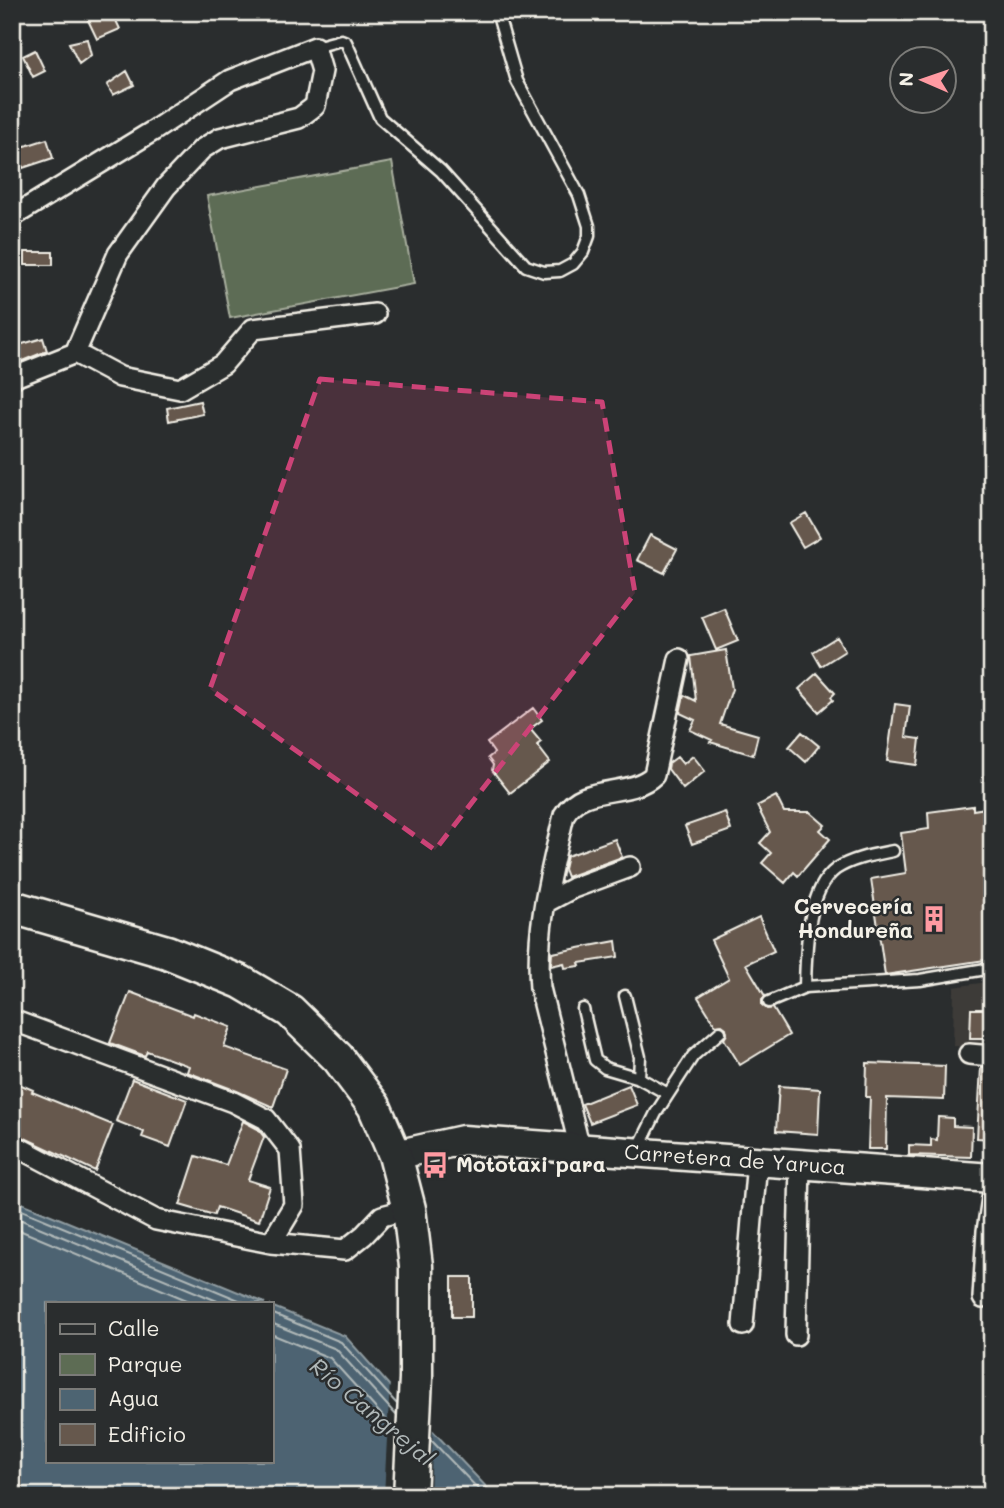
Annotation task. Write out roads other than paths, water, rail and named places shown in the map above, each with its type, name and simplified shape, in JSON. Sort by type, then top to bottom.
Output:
[{"type":"main road","points":[[12,907],[167,952],[242,982],[290,1011],[338,1058],[374,1106],[395,1155],[409,1209],[416,1266],[416,1378],[410,1496]]},
{"type":"street","points":[[12,217],[153,131],[230,80],[315,47],[322,71],[315,106],[299,118],[220,138],[202,149],[166,187],[118,254],[75,353],[12,378]]},
{"type":"street","points":[[75,353],[120,377],[180,389],[223,364],[253,329],[375,314]]},
{"type":"street","points":[[580,1149],[540,988],[538,966],[545,903],[564,815],[568,808],[588,795],[639,786],[654,775],[679,659]]},
{"type":"street","points":[[545,903],[573,888],[630,867]]},
{"type":"street","points":[[12,1020],[233,1102],[266,1119],[290,1150],[294,1205],[271,1243]]},
{"type":"street","points":[[969,1054],[992,1056]]},
{"type":"street","name":"Carretera de Yaruca","points":[[395,1155],[463,1140],[992,1178]]},
{"type":"street","points":[[12,1144],[156,1220],[271,1243],[345,1250],[382,1216],[409,1209]]},
{"type":"street","points":[[743,1325],[757,1161]]},
{"type":"street","points":[[796,1335],[800,1164]]},
{"type":"street","points":[[983,1298],[992,1198]]},
{"type":"lane","points":[[315,47],[341,40],[346,42],[380,118],[441,171],[526,266],[544,272],[559,271],[573,264],[583,252],[589,236],[589,226],[579,195],[517,81],[497,12]]},
{"type":"lane","points":[[805,987],[810,919],[819,892],[834,871],[860,857],[893,851]]},
{"type":"lane","points":[[769,1002],[805,987],[920,979],[992,968]]},
{"type":"lane","points":[[625,996],[640,1057],[639,1078]]},
{"type":"lane","points":[[583,1009],[595,1060],[605,1068],[639,1078],[668,1094]]},
{"type":"lane","points":[[637,1153],[656,1112],[693,1056],[720,1032]]},
{"type":"water","name":"Río Cangrejal","points":[[12,1199],[263,1302],[46,1302],[46,1462],[273,1462],[273,1307],[345,1336],[495,1496],[12,1496]]},
{"type":"place","name":"Cervecería Hondureña","points":[[934,919]]},
{"type":"place","name":"Mototaxi para","points":[[435,1165]]}]
